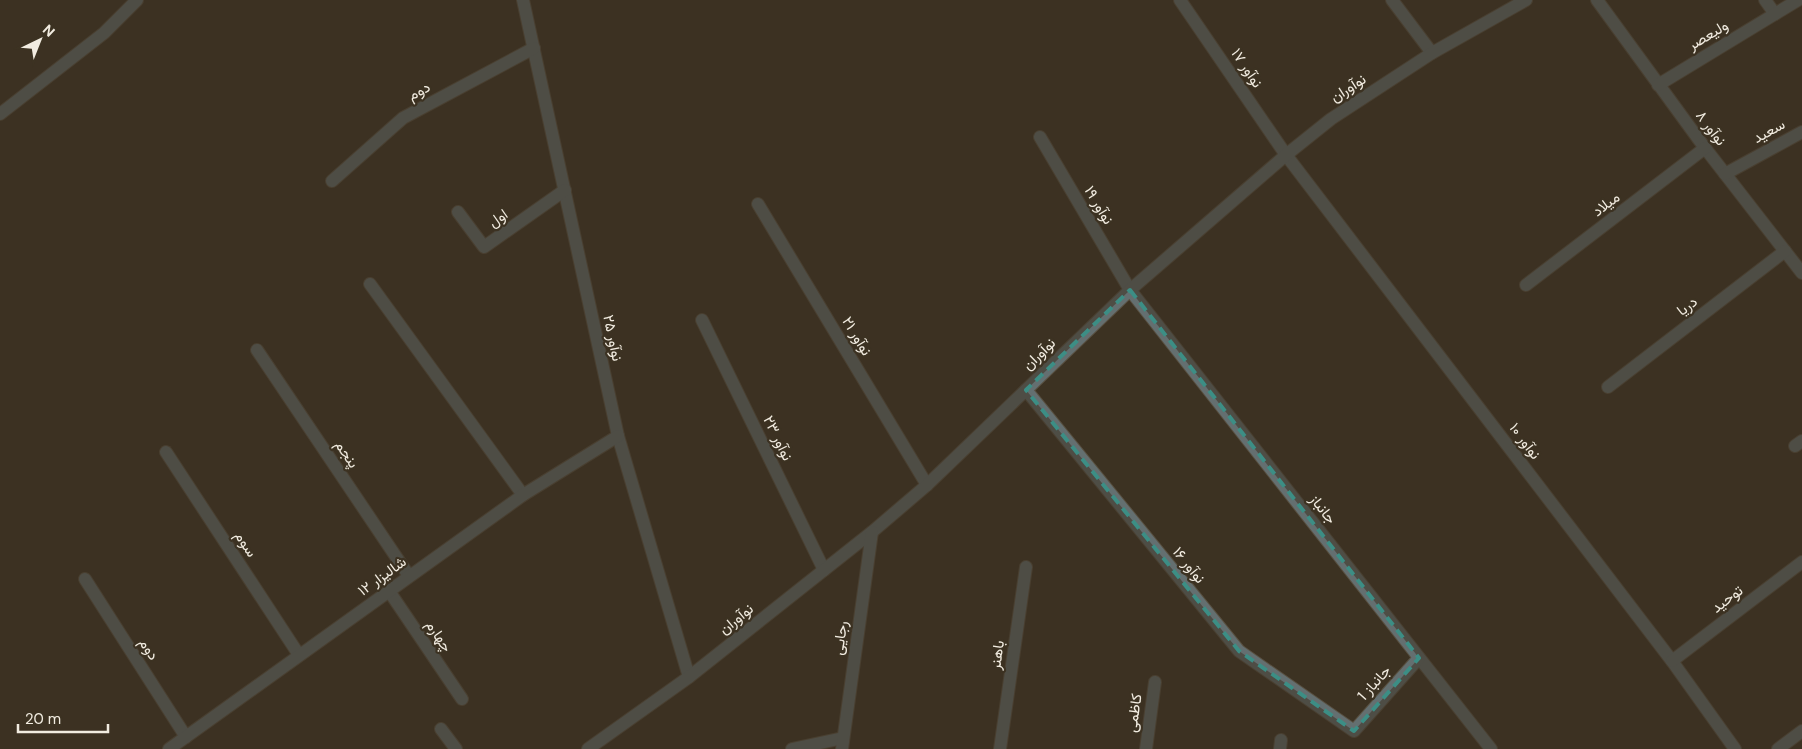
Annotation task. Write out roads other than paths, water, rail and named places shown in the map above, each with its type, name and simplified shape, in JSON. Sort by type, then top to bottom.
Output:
[{"type":"street","points":[[0,114],[104,33],[137,0]]},
{"type":"street","name":"نوآور ۲۵","points":[[523,0],[618,436],[689,678]]},
{"type":"street","name":"نوآور ۱۷","points":[[1180,0],[1286,155]]},
{"type":"street","points":[[1392,0],[1432,53]]},
{"type":"street","name":"نوآوران","points":[[588,749],[689,678],[928,485],[1130,290],[1286,155],[1331,119],[1432,53],[1526,0]]},
{"type":"street","name":"نوآور ۸","points":[[1597,0],[1705,148],[1785,251],[1800,265]]},
{"type":"street","points":[[1765,0],[1775,14]]},
{"type":"street","name":"ولیعصر","points":[[1658,85],[1798,0]]},
{"type":"street","name":"دوم","points":[[332,181],[403,118],[534,48]]},
{"type":"street","name":"سعید","points":[[1725,174],[1802,132]]},
{"type":"street","name":"نوآور ۱۹","points":[[1040,138],[1130,290]]},
{"type":"street","name":"میلاد","points":[[1526,285],[1705,148]]},
{"type":"street","name":"نوآور ۱۰","points":[[1286,155],[1672,661],[1735,749]]},
{"type":"street","name":"اول","points":[[458,212],[484,247],[565,190]]},
{"type":"street","name":"نوآور ۲۱","points":[[758,204],[928,485]]},
{"type":"street","name":"دریا","points":[[1608,387],[1785,251]]},
{"type":"street","points":[[370,284],[523,495]]},
{"type":"street","name":"جانباز","points":[[1130,290],[1491,749]]},
{"type":"street","name":"نوآور ۲۳","points":[[702,320],[824,570]]},
{"type":"street","name":"پنجم","points":[[257,350],[409,576]]},
{"type":"street","name":"نوآور ۱۶","points":[[1026,390],[1239,651],[1354,731]]},
{"type":"street","name":"شالیزار ۱۲","points":[[169,749],[523,495],[618,436]]},
{"type":"street","name":"سوم","points":[[166,452],[299,655]]},
{"type":"street","name":"رجایی","points":[[843,743],[872,532]]},
{"type":"street","name":"توحید","points":[[1672,661],[1802,562]]},
{"type":"street","name":"باهنر","points":[[1000,749],[1026,567]]},
{"type":"street","name":"دوم","points":[[85,579],[186,737]]},
{"type":"street","name":"چهارم","points":[[389,591],[462,699]]},
{"type":"street","name":"جانباز 1","points":[[1354,731],[1419,658]]},
{"type":"street","name":"کاظمی","points":[[1146,749],[1155,682]]},
{"type":"street","points":[[441,729],[456,749]]},
{"type":"street","points":[[1778,749],[1802,731]]},
{"type":"street","points":[[792,749],[843,743]]}]
